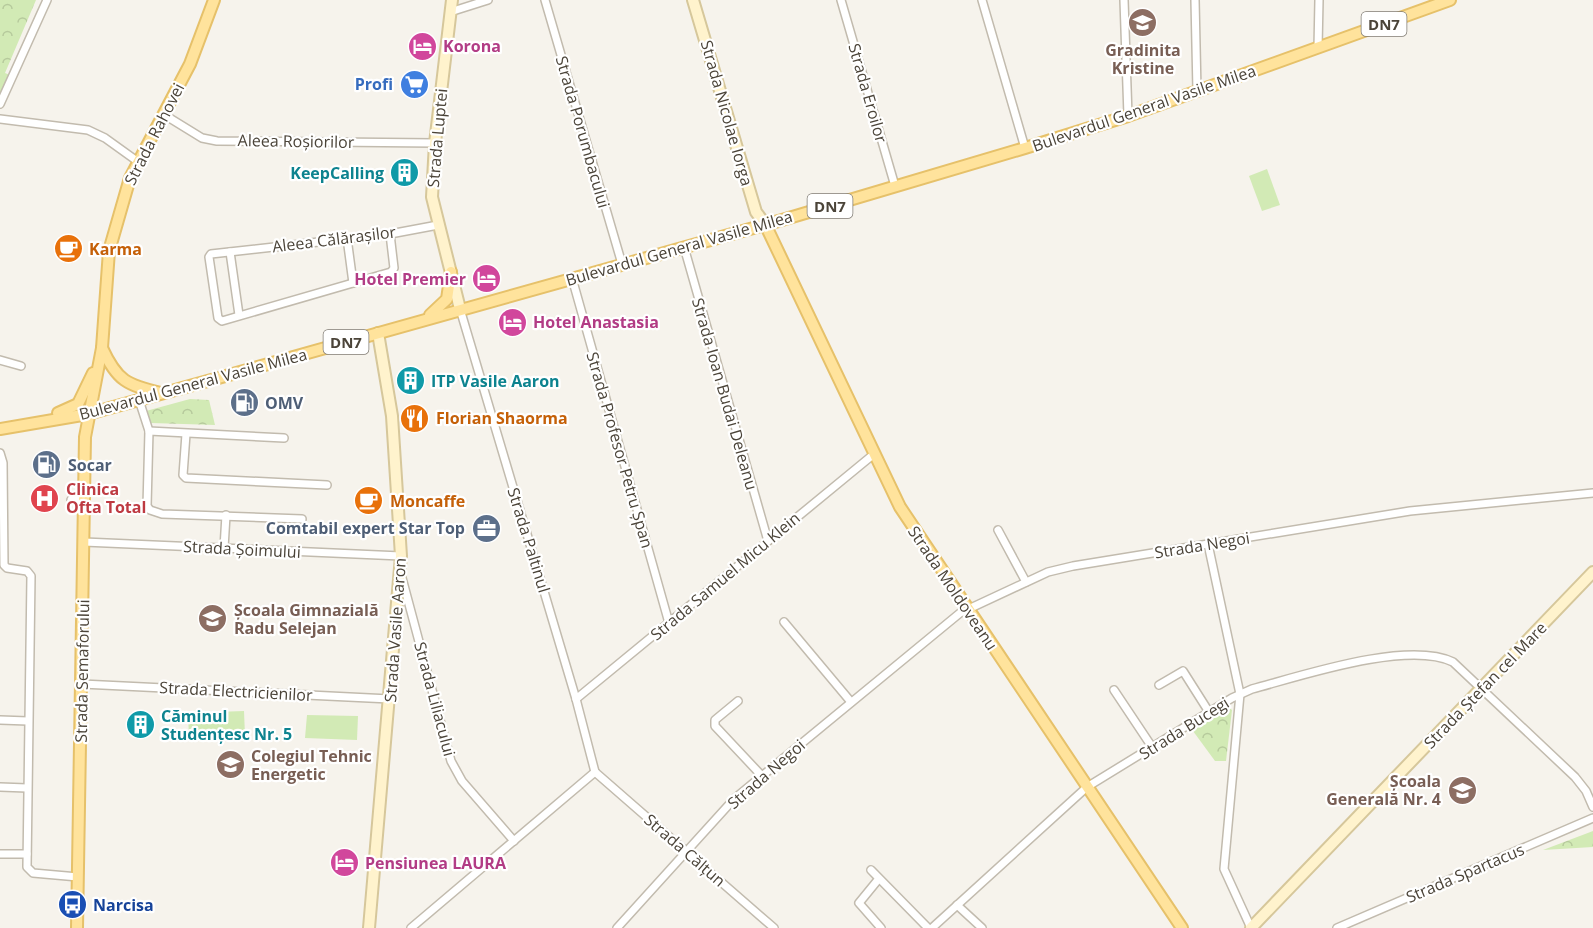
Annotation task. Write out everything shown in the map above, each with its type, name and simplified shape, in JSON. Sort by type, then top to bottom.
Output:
[{"type":"main road","name":"Strada Rahovei","points":[[88,414],[95,393],[102,348],[110,245],[123,196],[137,161],[190,64],[214,0]]},
{"type":"main road","name":"Bulevardul General Vasile Milea","points":[[0,429],[88,414],[684,247],[1025,148],[1128,116],[1446,1]]},
{"type":"main road","name":"Strada Moldoveanu","points":[[765,224],[900,507],[1182,928]]},
{"type":"main road","points":[[419,321],[439,309],[447,300],[451,272]]},
{"type":"main road","points":[[102,348],[110,366],[124,381],[162,393]]},
{"type":"main road","points":[[15,426],[44,415],[64,412],[78,404],[87,388],[102,348]]},
{"type":"main road","name":"Strada Semaforului","points":[[77,928],[84,542],[77,499],[88,414]]},
{"type":"street","points":[[0,104],[47,0]]},
{"type":"street","name":"Strada Luptei","points":[[452,0],[435,143],[432,197],[460,309]]},
{"type":"street","points":[[450,12],[488,0]]},
{"type":"street","name":"Strada Porumbacului","points":[[545,0],[622,264]]},
{"type":"street","name":"Strada Nicolae Iorga","points":[[693,0],[756,212],[765,224]]},
{"type":"street","name":"Strada Eroilor","points":[[841,0],[895,186]]},
{"type":"street","points":[[982,0],[1025,148]]},
{"type":"street","points":[[1124,0],[1128,116]]},
{"type":"street","points":[[1195,0],[1197,91]]},
{"type":"street","points":[[1318,48],[1319,0]]},
{"type":"street","name":"Aleea Roșiorilor","points":[[163,114],[202,138],[217,141],[435,143]]},
{"type":"street","points":[[0,119],[88,130],[105,138],[137,161]]},
{"type":"street","name":"Aleea Călărașilor","points":[[239,315],[222,321],[218,318],[209,256],[390,234],[438,225]]},
{"type":"street","points":[[230,252],[239,315],[393,270],[390,234]]},
{"type":"street","points":[[347,238],[353,283]]},
{"type":"street","name":"Strada Ioan Budai Deleanu","points":[[684,247],[768,541]]},
{"type":"street","name":"Strada Profesor Petru Șpan","points":[[572,278],[669,623]]},
{"type":"street","name":"Strada Paltinul","points":[[460,309],[576,699],[595,772]]},
{"type":"street","name":"Strada Vasile Aaron","points":[[369,928],[401,556],[392,416],[378,333]]},
{"type":"street","points":[[0,360],[21,366]]},
{"type":"street","points":[[139,400],[150,431],[284,438]]},
{"type":"street","name":"Strada Șoimului","points":[[150,431],[147,506],[150,510],[162,514],[302,519]]},
{"type":"street","points":[[186,434],[183,475],[186,478],[327,485]]},
{"type":"street","points":[[0,453],[3,463],[2,557],[7,568],[27,571],[31,576],[27,867],[33,873],[78,877]]},
{"type":"street","name":"Strada Samuel Micu Klein","points":[[576,699],[874,454]]},
{"type":"street","name":"Strada Negoi","points":[[617,928],[734,800],[966,608],[1061,568],[1410,512],[1593,493]]},
{"type":"street","points":[[224,548],[226,516]]},
{"type":"street","points":[[998,530],[1026,582]]},
{"type":"street","name":"Strada Șoimului","points":[[84,542],[401,556]]},
{"type":"street","points":[[1208,544],[1240,694],[1224,869],[1251,928]]},
{"type":"street","name":"Strada Ștefan cel Mare","points":[[1251,928],[1593,572]]},
{"type":"street","name":"Strada Liliacului","points":[[400,574],[452,761],[462,781],[514,841]]},
{"type":"street","points":[[784,622],[851,702]]},
{"type":"street","name":"Strada Bucegi","points":[[930,928],[1087,787],[1209,712],[1240,694],[1384,657],[1437,657],[1452,662],[1582,784],[1593,807]]},
{"type":"street","points":[[1159,685],[1183,671],[1209,712]]},
{"type":"street","name":"Strada Electricienilor","points":[[82,684],[390,699]]},
{"type":"street","points":[[1114,690],[1152,747]]},
{"type":"street","points":[[738,700],[715,720],[715,726],[762,776]]},
{"type":"street","points":[[0,720],[28,721]]},
{"type":"street","points":[[411,928],[595,772]]},
{"type":"street","name":"Strada Călțun","points":[[595,772],[773,928]]},
{"type":"street","points":[[0,787],[27,788]]},
{"type":"street","name":"Strada Spartacus","points":[[1337,928],[1593,818]]},
{"type":"street","points":[[0,854],[27,854]]},
{"type":"street","points":[[871,870],[930,928]]},
{"type":"street","points":[[877,881],[859,903],[881,928]]},
{"type":"street","points":[[957,905],[982,928]]},
{"type":"green space","points":[[0,0],[36,0],[5,73],[10,75],[0,98]]},
{"type":"green space","points":[[1267,169],[1280,205],[1262,211],[1249,176]]},
{"type":"green space","points":[[190,399],[209,400],[215,425],[151,423],[146,411]]},
{"type":"green space","points":[[1228,707],[1232,710],[1226,761],[1215,761],[1193,731]]},
{"type":"green space","points":[[244,711],[245,736],[189,738],[188,713]]},
{"type":"green space","points":[[307,715],[358,716],[357,740],[305,738]]},
{"type":"green space","points":[[1593,831],[1593,847],[1543,850]]},
{"type":"place","name":"Gradinita Kristine","points":[[1143,22]]},
{"type":"place","name":"Korona","points":[[422,46]]},
{"type":"place","name":"Profi","points":[[414,84]]},
{"type":"place","name":"KeepCalling","points":[[405,173]]},
{"type":"place","name":"Karma","points":[[68,249]]},
{"type":"place","name":"Hotel Premier","points":[[487,279]]},
{"type":"place","name":"Hotel Anastasia","points":[[512,322]]},
{"type":"place","name":"ITP Vasile Aaron","points":[[410,381]]},
{"type":"place","name":"OMV","points":[[244,403]]},
{"type":"place","name":"Florian Shaorma","points":[[415,418]]},
{"type":"place","name":"Socar","points":[[47,465]]},
{"type":"place","name":"Clinica Ofta Total","points":[[45,498]]},
{"type":"place","name":"Moncaffe","points":[[369,501]]},
{"type":"place","name":"Comtabil expert Star Top","points":[[486,528]]},
{"type":"place","name":"Școala Gimnazială Radu Selejan","points":[[213,619]]},
{"type":"place","name":"Căminul Studențesc Nr. 5","points":[[140,725]]},
{"type":"place","name":"Colegiul Tehnic Energetic","points":[[230,765]]},
{"type":"place","name":"Școala Generală Nr. 4","points":[[1462,790]]},
{"type":"place","name":"Pensiunea LAURA","points":[[344,863]]},
{"type":"place","name":"Narcisa","points":[[72,905]]}]
